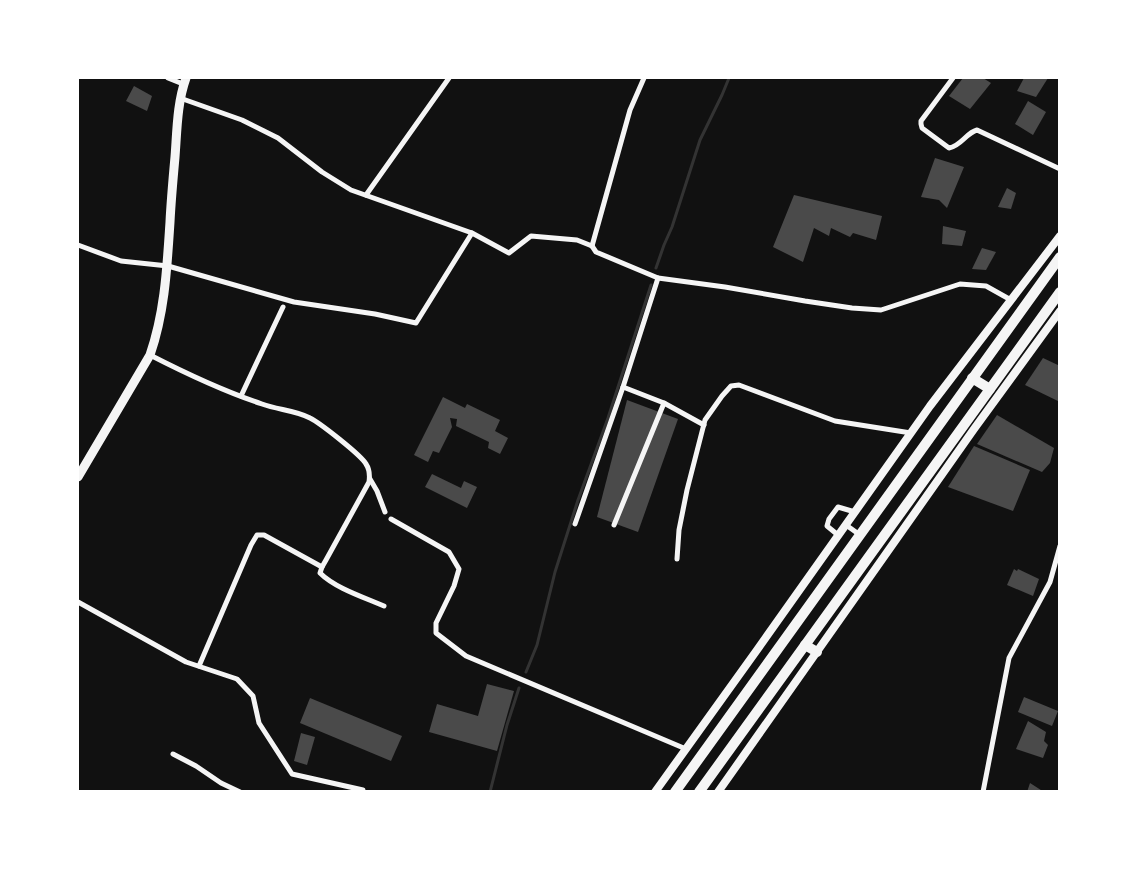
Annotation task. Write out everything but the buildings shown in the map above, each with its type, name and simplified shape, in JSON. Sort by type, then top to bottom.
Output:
[{"type":"highway","points":[[675,792],[1060,257]]},
{"type":"highway","points":[[699,792],[1060,292]]},
{"type":"highway","points":[[972,378],[990,389]]},
{"type":"highway","points":[[805,645],[817,652]]},
{"type":"main road","points":[[78,477],[150,355],[156,338],[162,313],[168,266],[177,130],[180,98],[185,81]]},
{"type":"street","points":[[168,78],[185,81]]},
{"type":"street","points":[[366,195],[449,78]]},
{"type":"street","points":[[592,246],[630,110],[644,78]]},
{"type":"street","points":[[953,78],[921,120],[922,128],[949,148],[955,147],[972,131],[977,130],[1060,169]]},
{"type":"street","points":[[180,98],[242,120],[278,138],[322,172],[352,190],[472,233],[509,253],[531,236],[577,240],[592,246],[596,252],[658,278],[726,287],[824,304],[881,310],[960,284],[986,286],[1011,300]]},
{"type":"street","points":[[78,245],[121,261],[168,266],[294,302],[375,314],[416,323],[472,233]]},
{"type":"street","points":[[655,792],[930,406],[1060,236]]},
{"type":"street","points":[[575,524],[623,387],[658,278]]},
{"type":"street","points":[[241,396],[283,307]]},
{"type":"street","points":[[718,792],[974,429],[1059,313]]},
{"type":"street","points":[[150,355],[200,380],[264,405],[298,413],[310,418],[355,451],[365,462],[370,473],[369,482],[320,573],[344,589],[384,606]]},
{"type":"street","points":[[676,559],[679,530],[687,490],[705,420],[731,386],[739,384],[835,420],[911,433]]},
{"type":"street","points":[[623,387],[664,403],[704,426]]},
{"type":"street","points":[[614,525],[664,403]]},
{"type":"street","points":[[370,478],[378,491],[385,512]]},
{"type":"street","points":[[838,535],[827,526],[829,519],[838,508],[855,512]]},
{"type":"street","points":[[391,519],[449,552],[458,569],[454,586],[436,623],[436,633],[466,656],[686,749]]},
{"type":"street","points":[[846,524],[860,534]]},
{"type":"street","points":[[199,666],[250,545],[257,535],[264,535],[322,567]]},
{"type":"street","points":[[983,792],[1009,658],[1050,582],[1060,546]]},
{"type":"street","points":[[78,602],[186,662],[237,679],[253,696],[259,723],[292,774],[363,790],[363,792]]},
{"type":"street","points":[[173,754],[196,766],[221,783],[240,792]]},
{"type":"waterway","points":[[656,268],[672,227],[700,140],[729,78]]},
{"type":"waterway","points":[[526,672],[537,645],[555,572],[578,500],[608,418],[651,285]]},
{"type":"waterway","points":[[490,792],[507,725],[519,688]]}]
